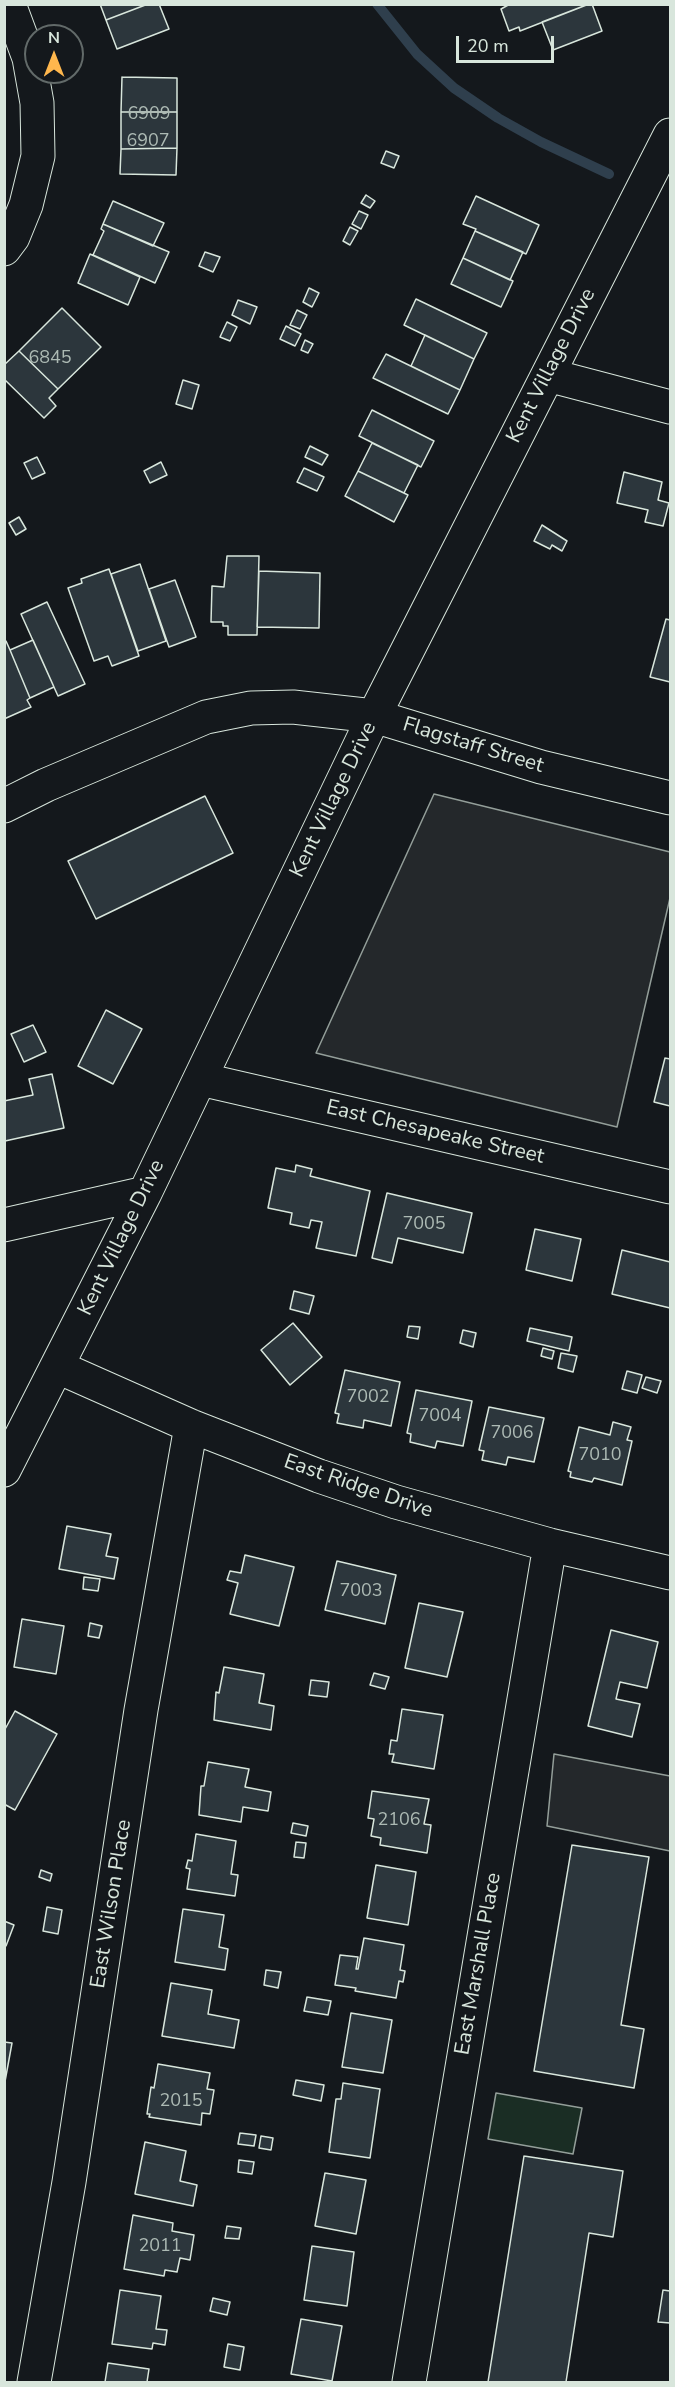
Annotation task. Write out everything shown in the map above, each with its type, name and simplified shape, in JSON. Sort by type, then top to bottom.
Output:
[{"type":"street","points":[[4,249],[13,237],[26,205],[38,156],[37,103],[30,58],[9,4]]},
{"type":"street","name":"Kent Village Drive","points":[[4,1470],[145,1193],[374,716],[670,135]]},
{"type":"street","points":[[548,375],[670,407]]},
{"type":"street","name":"Flagstaff Street","points":[[4,806],[57,780],[206,717],[251,708],[293,707],[374,716],[541,767],[670,798]]},
{"type":"street","name":"East Chesapeake Street","points":[[200,1079],[670,1187]]},
{"type":"street","points":[[4,1225],[145,1193]]},
{"type":"street","name":"East Ridge Drive","points":[[58,1367],[191,1426],[319,1476],[385,1498],[550,1545],[670,1573]]},
{"type":"street","name":"East Wilson Place","points":[[34,2382],[69,2182],[141,1710],[191,1426]]},
{"type":"street","name":"East Marshall Place","points":[[409,2382],[550,1545]]},
{"type":"green space","points":[[496,2093],[582,2108],[573,2154],[488,2139]]},
{"type":"shaded area","points":[[434,794],[670,852],[670,898],[617,1127],[316,1053]]},
{"type":"shaded area","points":[[554,1754],[670,1776],[670,1851],[547,1826]]},
{"type":"building","points":[[100,4],[148,4],[106,20]]},
{"type":"building","points":[[148,4],[159,4],[169,29],[117,49],[106,20]]},
{"type":"building","points":[[510,4],[589,4],[520,31],[519,27],[509,31],[501,9]]},
{"type":"building","points":[[592,4],[602,31],[553,50],[542,22]]},
{"type":"building","points":[[122,77],[177,78],[177,112],[121,112]]},
{"type":"building","points":[[121,112],[177,112],[177,148],[121,149]]},
{"type":"building","points":[[177,148],[176,175],[120,174],[121,149]]},
{"type":"building","points":[[386,151],[399,156],[394,168],[381,163]]},
{"type":"building","points":[[366,195],[375,201],[370,208],[361,203]]},
{"type":"building","points":[[476,196],[539,225],[526,254],[463,224]]},
{"type":"building","points":[[113,201],[164,223],[153,246],[103,224]]},
{"type":"building","points":[[359,211],[368,215],[361,229],[352,224]]},
{"type":"building","points":[[103,224],[169,252],[155,283],[93,255],[104,231],[101,229]]},
{"type":"building","points":[[350,227],[358,231],[350,245],[343,241]]},
{"type":"building","points":[[475,231],[523,252],[510,280],[463,258]]},
{"type":"building","points":[[205,252],[220,257],[213,272],[199,266]]},
{"type":"building","points":[[90,254],[140,277],[128,305],[78,283]]},
{"type":"building","points":[[463,258],[513,281],[501,307],[451,284]]},
{"type":"building","points":[[309,288],[319,293],[312,307],[303,302]]},
{"type":"building","points":[[416,299],[487,333],[474,359],[404,325]]},
{"type":"building","points":[[238,300],[257,307],[250,324],[232,315]]},
{"type":"building","points":[[62,308],[101,347],[58,389],[19,351]]},
{"type":"building","points":[[297,310],[307,315],[300,329],[290,325]]},
{"type":"building","points":[[227,322],[237,327],[230,341],[220,337]]},
{"type":"building","points":[[286,326],[301,334],[295,346],[280,339]]},
{"type":"building","points":[[425,335],[474,359],[460,390],[411,366]]},
{"type":"building","points":[[305,340],[313,344],[308,353],[301,350]]},
{"type":"building","points":[[19,351],[58,389],[49,398],[56,406],[44,418],[4,379],[4,365]]},
{"type":"building","points":[[386,354],[460,390],[448,414],[373,378]]},
{"type":"building","points":[[183,380],[199,385],[192,409],[176,404]]},
{"type":"building","points":[[372,410],[434,441],[421,467],[359,436]]},
{"type":"building","points":[[372,443],[418,465],[404,493],[358,471]]},
{"type":"building","points":[[310,446],[328,455],[322,465],[305,457]]},
{"type":"building","points":[[37,457],[45,473],[32,479],[24,463]]},
{"type":"building","points":[[161,462],[167,475],[150,483],[144,471]]},
{"type":"building","points":[[304,468],[324,477],[317,491],[297,482]]},
{"type":"building","points":[[358,471],[408,495],[394,522],[345,496]]},
{"type":"building","points":[[624,472],[662,482],[658,500],[669,503],[663,526],[645,522],[648,510],[617,503]]},
{"type":"building","points":[[19,517],[26,529],[16,535],[9,523]]},
{"type":"building","points":[[542,525],[567,541],[562,551],[552,545],[550,549],[534,541]]},
{"type":"building","points":[[227,556],[259,556],[257,635],[228,635],[228,626],[223,626],[223,622],[211,622],[212,586],[224,587]]},
{"type":"building","points":[[140,564],[166,641],[138,651],[111,574]]},
{"type":"building","points":[[109,569],[139,656],[112,666],[108,656],[94,661],[68,588],[82,583],[81,579]]},
{"type":"building","points":[[259,571],[320,573],[319,628],[257,627]]},
{"type":"building","points":[[175,580],[196,637],[169,647],[149,589]]},
{"type":"building","points":[[47,602],[85,684],[58,696],[21,614]]},
{"type":"building","points":[[666,619],[670,620],[670,682],[650,677]]},
{"type":"building","points":[[33,640],[54,687],[30,698],[10,650]]},
{"type":"building","points":[[4,641],[6,641],[30,698],[27,700],[31,707],[4,719]]},
{"type":"building","points":[[205,796],[233,853],[96,919],[68,861]]},
{"type":"building","points":[[106,1010],[142,1029],[113,1084],[78,1066]]},
{"type":"building","points":[[33,1025],[46,1052],[24,1062],[11,1034]]},
{"type":"building","points":[[665,1058],[670,1059],[670,1106],[654,1102]]},
{"type":"building","points":[[52,1074],[64,1128],[5,1141],[4,1101],[33,1095],[29,1079]]},
{"type":"building","points":[[296,1165],[312,1169],[310,1176],[370,1191],[356,1256],[316,1248],[322,1222],[311,1220],[309,1228],[290,1224],[292,1213],[268,1208],[276,1168],[295,1172]]},
{"type":"building","points":[[387,1193],[472,1213],[463,1253],[398,1238],[392,1263],[372,1258]]},
{"type":"building","points":[[535,1229],[581,1239],[572,1281],[526,1270]]},
{"type":"building","points":[[622,1250],[670,1262],[670,1308],[612,1294]]},
{"type":"building","points":[[294,1291],[314,1296],[309,1314],[290,1309]]},
{"type":"building","points":[[293,1323],[322,1357],[290,1385],[261,1350]]},
{"type":"building","points":[[409,1326],[420,1327],[418,1339],[407,1337]]},
{"type":"building","points":[[530,1328],[572,1337],[569,1351],[527,1341]]},
{"type":"building","points":[[463,1330],[476,1333],[473,1347],[460,1343]]},
{"type":"building","points":[[543,1348],[554,1351],[552,1359],[541,1356]]},
{"type":"building","points":[[561,1353],[577,1356],[573,1372],[558,1368]]},
{"type":"building","points":[[345,1370],[400,1382],[391,1426],[364,1420],[363,1428],[337,1423],[339,1414],[335,1413]]},
{"type":"building","points":[[627,1371],[642,1375],[637,1393],[622,1389]]},
{"type":"building","points":[[646,1377],[661,1381],[657,1393],[642,1388]]},
{"type":"building","points":[[416,1390],[472,1401],[463,1446],[437,1441],[435,1448],[410,1442],[411,1434],[407,1433]]},
{"type":"building","points":[[489,1407],[544,1418],[534,1462],[508,1457],[506,1465],[482,1460],[484,1451],[479,1450]]},
{"type":"building","points":[[613,1422],[631,1427],[627,1440],[632,1441],[622,1485],[594,1478],[592,1482],[570,1477],[571,1472],[568,1471],[579,1427],[610,1435]]},
{"type":"building","points":[[67,1526],[111,1534],[106,1556],[118,1558],[114,1579],[59,1569]]},
{"type":"building","points":[[245,1555],[294,1567],[279,1626],[230,1614],[238,1583],[227,1580],[230,1571],[241,1573]]},
{"type":"building","points":[[337,1561],[396,1575],[385,1624],[325,1610]]},
{"type":"building","points":[[84,1577],[100,1579],[98,1591],[83,1589]]},
{"type":"building","points":[[419,1603],[463,1612],[447,1677],[405,1668]]},
{"type":"building","points":[[22,1619],[64,1626],[56,1674],[14,1667]]},
{"type":"building","points":[[90,1623],[102,1626],[99,1638],[88,1636]]},
{"type":"building","points":[[611,1630],[658,1642],[647,1688],[620,1682],[616,1699],[640,1704],[632,1737],[588,1726]]},
{"type":"building","points":[[224,1667],[264,1674],[259,1703],[274,1706],[271,1730],[214,1720],[216,1692],[219,1693]]},
{"type":"building","points":[[374,1673],[389,1677],[385,1689],[370,1685]]},
{"type":"building","points":[[311,1680],[329,1682],[327,1697],[309,1695]]},
{"type":"building","points":[[402,1709],[443,1715],[434,1769],[392,1762],[394,1754],[389,1754],[391,1740],[397,1741]]},
{"type":"building","points":[[15,1711],[57,1734],[15,1810],[4,1804],[4,1731]]},
{"type":"building","points":[[208,1762],[249,1769],[245,1787],[271,1792],[268,1811],[243,1807],[241,1822],[199,1815],[201,1786],[204,1786]]},
{"type":"building","points":[[372,1791],[429,1799],[424,1824],[431,1825],[427,1853],[380,1845],[381,1838],[371,1836],[374,1819],[368,1818]]},
{"type":"building","points":[[293,1823],[308,1826],[306,1836],[291,1833]]},
{"type":"building","points":[[196,1834],[236,1841],[231,1874],[238,1875],[235,1896],[187,1889],[190,1869],[186,1868],[188,1860],[192,1861]]},
{"type":"building","points":[[296,1842],[306,1843],[304,1858],[294,1857]]},
{"type":"building","points":[[572,1845],[649,1857],[621,2025],[644,2029],[634,2088],[534,2071]]},
{"type":"building","points":[[376,1865],[416,1872],[408,1925],[367,1918]]},
{"type":"building","points":[[41,1870],[52,1874],[50,1881],[39,1877]]},
{"type":"building","points":[[47,1907],[62,1910],[58,1934],[43,1931]]},
{"type":"building","points":[[183,1909],[224,1915],[219,1947],[228,1949],[225,1970],[175,1962]]},
{"type":"building","points":[[4,1921],[14,1925],[6,1946],[4,1946]]},
{"type":"building","points":[[364,1938],[404,1945],[400,1970],[405,1971],[403,1982],[399,1981],[396,1998],[335,1985],[340,1955],[358,1957],[356,1969],[358,1969]]},
{"type":"building","points":[[266,1970],[281,1972],[278,1988],[264,1985]]},
{"type":"building","points":[[171,1983],[212,1990],[208,2014],[239,2020],[234,2048],[162,2036]]},
{"type":"building","points":[[307,1997],[331,2001],[328,2015],[304,2011]]},
{"type":"building","points":[[351,2013],[392,2020],[383,2073],[342,2067]]},
{"type":"building","points":[[4,2042],[12,2043],[4,2087]]},
{"type":"building","points":[[158,2064],[210,2073],[207,2089],[214,2090],[210,2114],[202,2113],[201,2125],[149,2117],[150,2114],[147,2114],[151,2087],[154,2088]]},
{"type":"building","points":[[296,2080],[324,2085],[321,2101],[293,2095]]},
{"type":"building","points":[[343,2083],[380,2089],[370,2158],[329,2152],[336,2099],[341,2099]]},
{"type":"building","points":[[240,2133],[256,2135],[254,2146],[238,2144]]},
{"type":"building","points":[[261,2136],[273,2138],[271,2150],[259,2148]]},
{"type":"building","points":[[145,2142],[186,2151],[180,2181],[197,2185],[193,2206],[135,2194]]},
{"type":"building","points":[[524,2156],[623,2171],[613,2237],[589,2233],[566,2382],[488,2382]]},
{"type":"building","points":[[239,2160],[254,2162],[252,2174],[238,2172]]},
{"type":"building","points":[[325,2173],[366,2180],[356,2234],[315,2226]]},
{"type":"building","points":[[133,2215],[173,2223],[172,2231],[194,2235],[190,2260],[180,2258],[177,2272],[165,2270],[164,2276],[124,2269]]},
{"type":"building","points":[[227,2226],[241,2228],[239,2239],[225,2238]]},
{"type":"building","points":[[312,2246],[354,2252],[347,2306],[304,2300]]},
{"type":"building","points":[[120,2290],[161,2296],[156,2329],[167,2330],[165,2345],[153,2343],[152,2349],[112,2344]]},
{"type":"building","points":[[663,2290],[670,2291],[670,2323],[658,2322]]},
{"type":"building","points":[[213,2298],[230,2302],[227,2315],[210,2311]]},
{"type":"building","points":[[301,2319],[342,2326],[332,2381],[291,2374]]},
{"type":"building","points":[[228,2344],[244,2347],[240,2370],[224,2367]]},
{"type":"building","points":[[108,2363],[149,2369],[147,2382],[105,2382]]},
{"type":"waterway","points":[[377,4],[417,54],[454,88],[498,118],[541,142],[609,174]]}]
